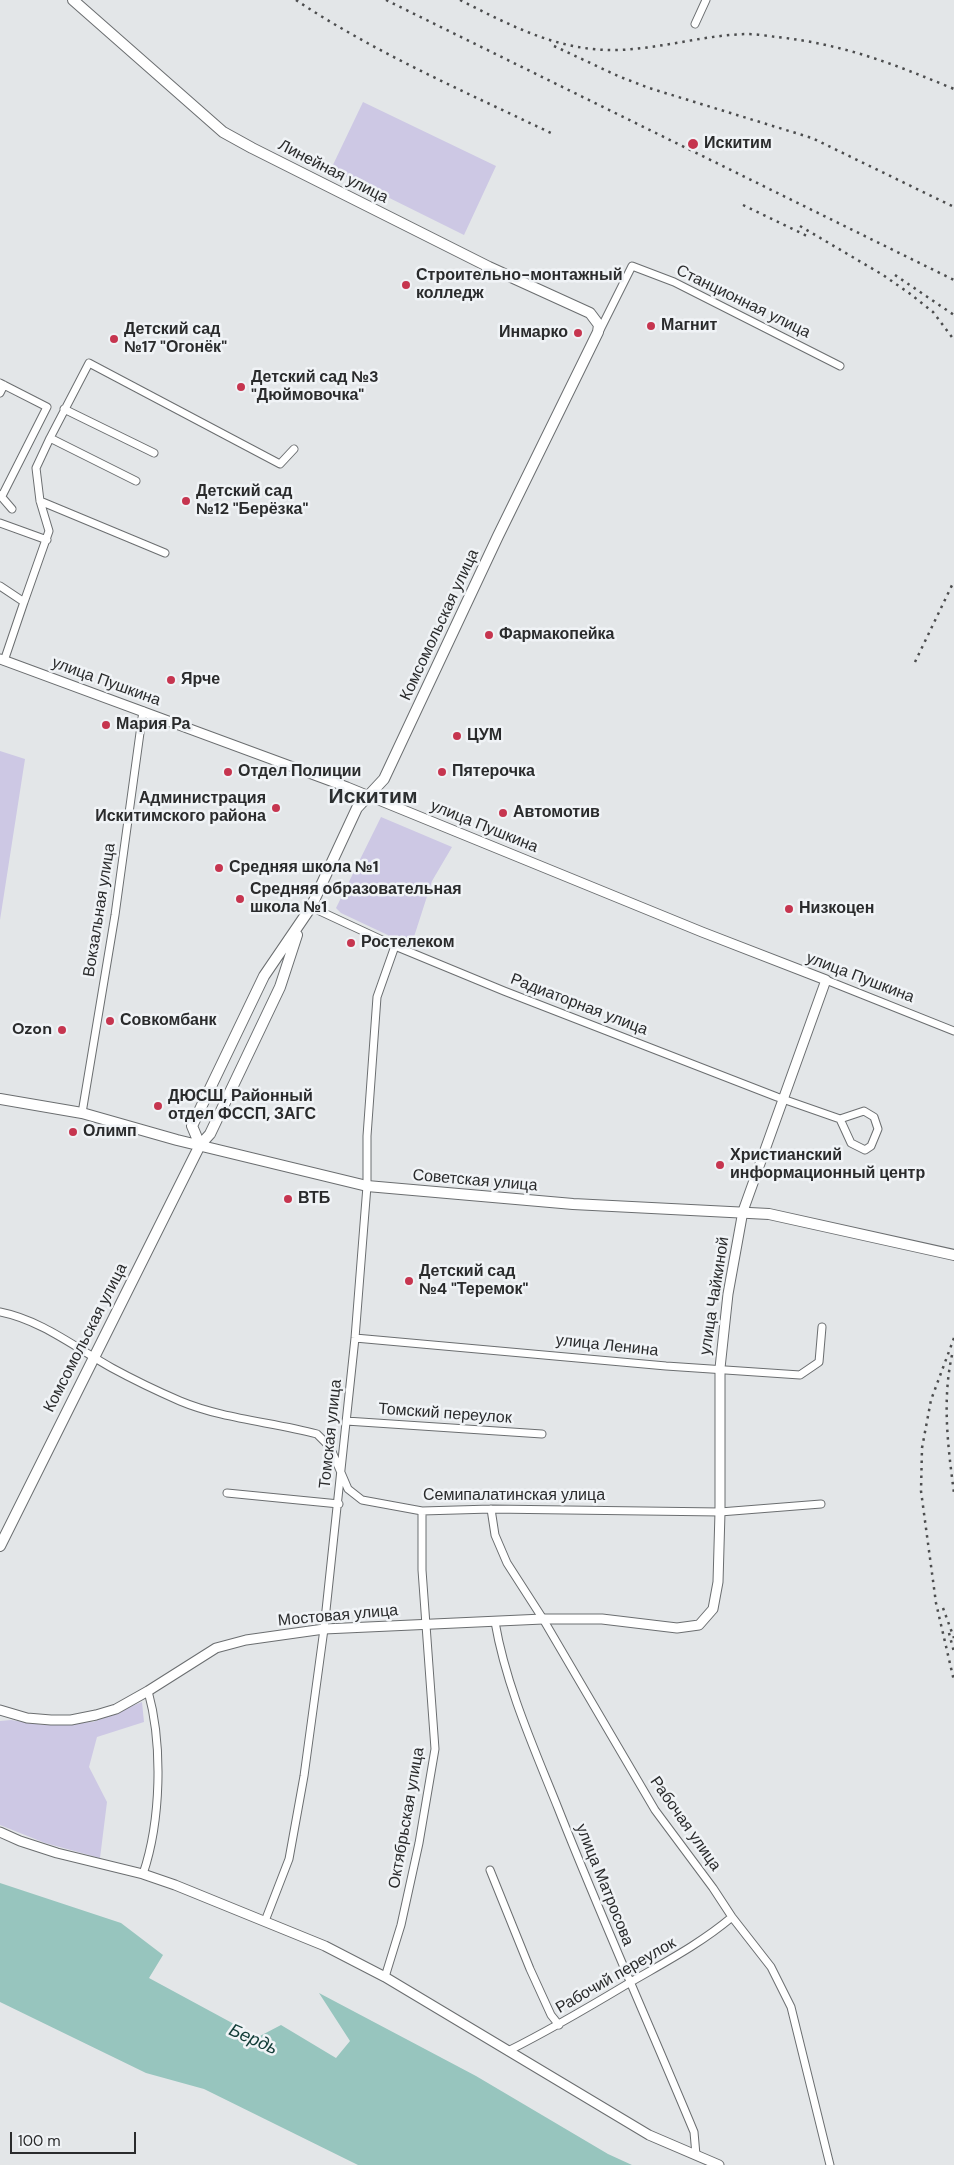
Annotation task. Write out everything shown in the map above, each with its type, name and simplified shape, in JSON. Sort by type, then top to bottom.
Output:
[{"type":"main road","name":"Линейная улица","points":[[73,0],[223,132],[261,153],[489,267],[590,313],[600,325],[598,332]]},
{"type":"main road","name":"Комсомольская улица","points":[[200,1145],[192,1126],[264,976],[311,907],[357,808],[384,779],[498,536],[598,332]]},
{"type":"main road","name":"Комсомольская улица","points":[[0,1546],[200,1145],[210,1134],[280,987],[300,924]]},
{"type":"main road","name":"Советская улица","points":[[0,1099],[82,1113],[200,1145],[367,1186],[574,1204],[743,1211],[768,1214],[954,1255]]},
{"type":"street","points":[[695,24],[706,0]]},
{"type":"street","name":"Станционная улица","points":[[598,332],[632,266],[674,282],[840,366]]},
{"type":"street","points":[[2,660],[49,531],[40,501],[36,468],[64,409],[89,363],[280,464],[294,448]]},
{"type":"street","points":[[0,393],[2,384],[47,407],[1,496],[12,509]]},
{"type":"street","points":[[64,409],[154,453]]},
{"type":"street","points":[[50,438],[136,481]]},
{"type":"street","points":[[40,501],[165,553]]},
{"type":"street","points":[[0,523],[47,540]]},
{"type":"street","points":[[0,586],[24,602]]},
{"type":"street","name":"улица Пушкина","points":[[2,660],[368,796],[702,932],[954,1031]]},
{"type":"street","name":"Вокзальная улица","points":[[82,1113],[115,915],[143,711]]},
{"type":"street","name":"Радиаторная улица","points":[[311,907],[395,946],[514,995],[783,1099],[840,1119]]},
{"type":"street","name":"Томская улица","points":[[265,1921],[289,1858],[304,1776],[324,1629],[339,1504],[340,1473],[355,1338],[367,1186],[367,1136],[376,997],[395,946]]},
{"type":"street","name":"улица Чайкиной","points":[[699,1625],[713,1608],[718,1582],[720,1368],[728,1294],[743,1211],[826,980]]},
{"type":"street","points":[[864,1111],[874,1117],[878,1129],[871,1146],[866,1150],[852,1143],[840,1119],[864,1111]]},
{"type":"street","name":"Семипалатинская улица","points":[[0,1312],[19,1316],[94,1356],[112,1368],[159,1391],[209,1411],[317,1434],[330,1447],[348,1489],[362,1500],[422,1511],[491,1509],[720,1512],[821,1504]]},
{"type":"street","name":"улица Ленина","points":[[355,1338],[666,1366],[720,1368],[800,1375],[819,1362],[822,1327]]},
{"type":"street","name":"Томский переулок","points":[[346,1421],[542,1434]]},
{"type":"street","points":[[226,1493],[339,1504]]},
{"type":"street","name":"Рабочая улица","points":[[491,1509],[495,1535],[507,1563],[543,1619],[655,1810],[713,1888],[732,1917],[771,1967],[792,2007],[830,2165]]},
{"type":"street","name":"Октябрьская улица","points":[[385,1977],[401,1925],[415,1861],[434,1749],[422,1570],[422,1511]]},
{"type":"street","name":"Мостовая улица","points":[[0,1710],[27,1718],[72,1720],[116,1709],[216,1648],[246,1640],[324,1629],[543,1619],[602,1619],[677,1628],[699,1625]]},
{"type":"street","name":"улица Матросова","points":[[496,1622],[500,1651],[529,1735],[612,1942],[631,1982],[694,2132],[696,2156]]},
{"type":"street","points":[[143,1874],[148,1859],[159,1785],[152,1707],[148,1691]]},
{"type":"street","points":[[0,1832],[20,1841],[57,1853],[143,1874],[175,1885],[325,1946],[385,1977],[650,2135],[719,2165]]},
{"type":"street","points":[[490,1870],[530,1970],[551,2015],[559,2025]]},
{"type":"street","name":"Рабочий переулок","points":[[508,2051],[559,2025],[708,1938],[732,1917]]},
{"type":"shaded area","points":[[363,102],[496,166],[464,235],[331,169]]},
{"type":"shaded area","points":[[0,751],[25,759],[0,920]]},
{"type":"shaded area","points":[[381,817],[452,847],[432,881],[411,946],[341,913],[336,908]]},
{"type":"shaded area","points":[[142,1702],[144,1722],[97,1737],[89,1767],[107,1802],[100,1858],[45,1843],[0,1825],[0,1721],[11,1720],[44,1725],[93,1722]]},
{"type":"water","name":"Бердь","points":[[0,1883],[121,1923],[163,1955],[149,1978],[258,2037],[281,2025],[336,2058],[350,2041],[319,1993],[476,2076],[608,2154],[632,2165],[358,2165],[204,2089],[146,2073],[0,2002]]},
{"type":"railway","points":[[296,0],[390,55],[555,135]]},
{"type":"railway","points":[[386,0],[954,280]]},
{"type":"railway","points":[[460,0],[517,28],[537,36],[577,47],[620,50],[636,49],[731,35],[759,35],[801,40],[868,56],[954,89]]},
{"type":"railway","points":[[554,46],[618,76],[649,88],[812,138],[954,207]]},
{"type":"railway","points":[[743,205],[807,236]]},
{"type":"railway","points":[[800,226],[883,275],[909,293],[933,312],[954,340]]},
{"type":"railway","points":[[895,275],[954,315]]},
{"type":"railway","points":[[915,662],[954,581]]},
{"type":"railway","points":[[954,1338],[931,1400],[922,1448],[921,1491],[936,1603],[954,1681]]},
{"type":"railway","points":[[952,1355],[947,1390],[947,1407],[948,1441],[954,1493]]},
{"type":"railway","points":[[943,1608],[954,1638]]},
{"type":"railway","points":[[949,1633],[954,1652]]},
{"type":"place","name":"Искитим","points":[[693,144]]},
{"type":"place","name":"Строительно-монтажный колледж","points":[[406,285]]},
{"type":"place","name":"Магнит","points":[[651,326]]},
{"type":"place","name":"Инмарко","points":[[578,333]]},
{"type":"place","name":"Детский сад №17 \"Огонёк\"","points":[[114,339]]},
{"type":"place","name":"Детский сад №3 \"Дюймовочка\"","points":[[241,387]]},
{"type":"place","name":"Детский сад №12 \"Берёзка\"","points":[[186,501]]},
{"type":"place","name":"Фармакопейка","points":[[489,635]]},
{"type":"place","name":"Ярче","points":[[171,680]]},
{"type":"place","name":"Мария Ра","points":[[106,725]]},
{"type":"place","name":"ЦУМ","points":[[457,736]]},
{"type":"place","name":"Отдел Полиции","points":[[228,772]]},
{"type":"place","name":"Пятерочка","points":[[442,772]]},
{"type":"place","name":"Администрация Искитимского района","points":[[276,808]]},
{"type":"place","name":"Автомотив","points":[[503,813]]},
{"type":"place","name":"Средняя школа №1","points":[[219,868]]},
{"type":"place","name":"Средняя образовательная школа №1","points":[[240,899]]},
{"type":"place","name":"Низкоцен","points":[[789,909]]},
{"type":"place","name":"Ростелеком","points":[[351,943]]},
{"type":"place","name":"Совкомбанк","points":[[110,1021]]},
{"type":"place","name":"Ozon","points":[[62,1030]]},
{"type":"place","name":"ДЮСШ, Районный отдел ФССП, ЗАГС","points":[[158,1106]]},
{"type":"place","name":"Олимп","points":[[73,1132]]},
{"type":"place","name":"Христианский информационный центр","points":[[720,1165]]},
{"type":"place","name":"ВТБ","points":[[288,1199]]},
{"type":"place","name":"Детский сад №4 \"Теремок\"","points":[[409,1281]]},
{"type":"district","name":"Искитим","points":[[373,797]]}]
